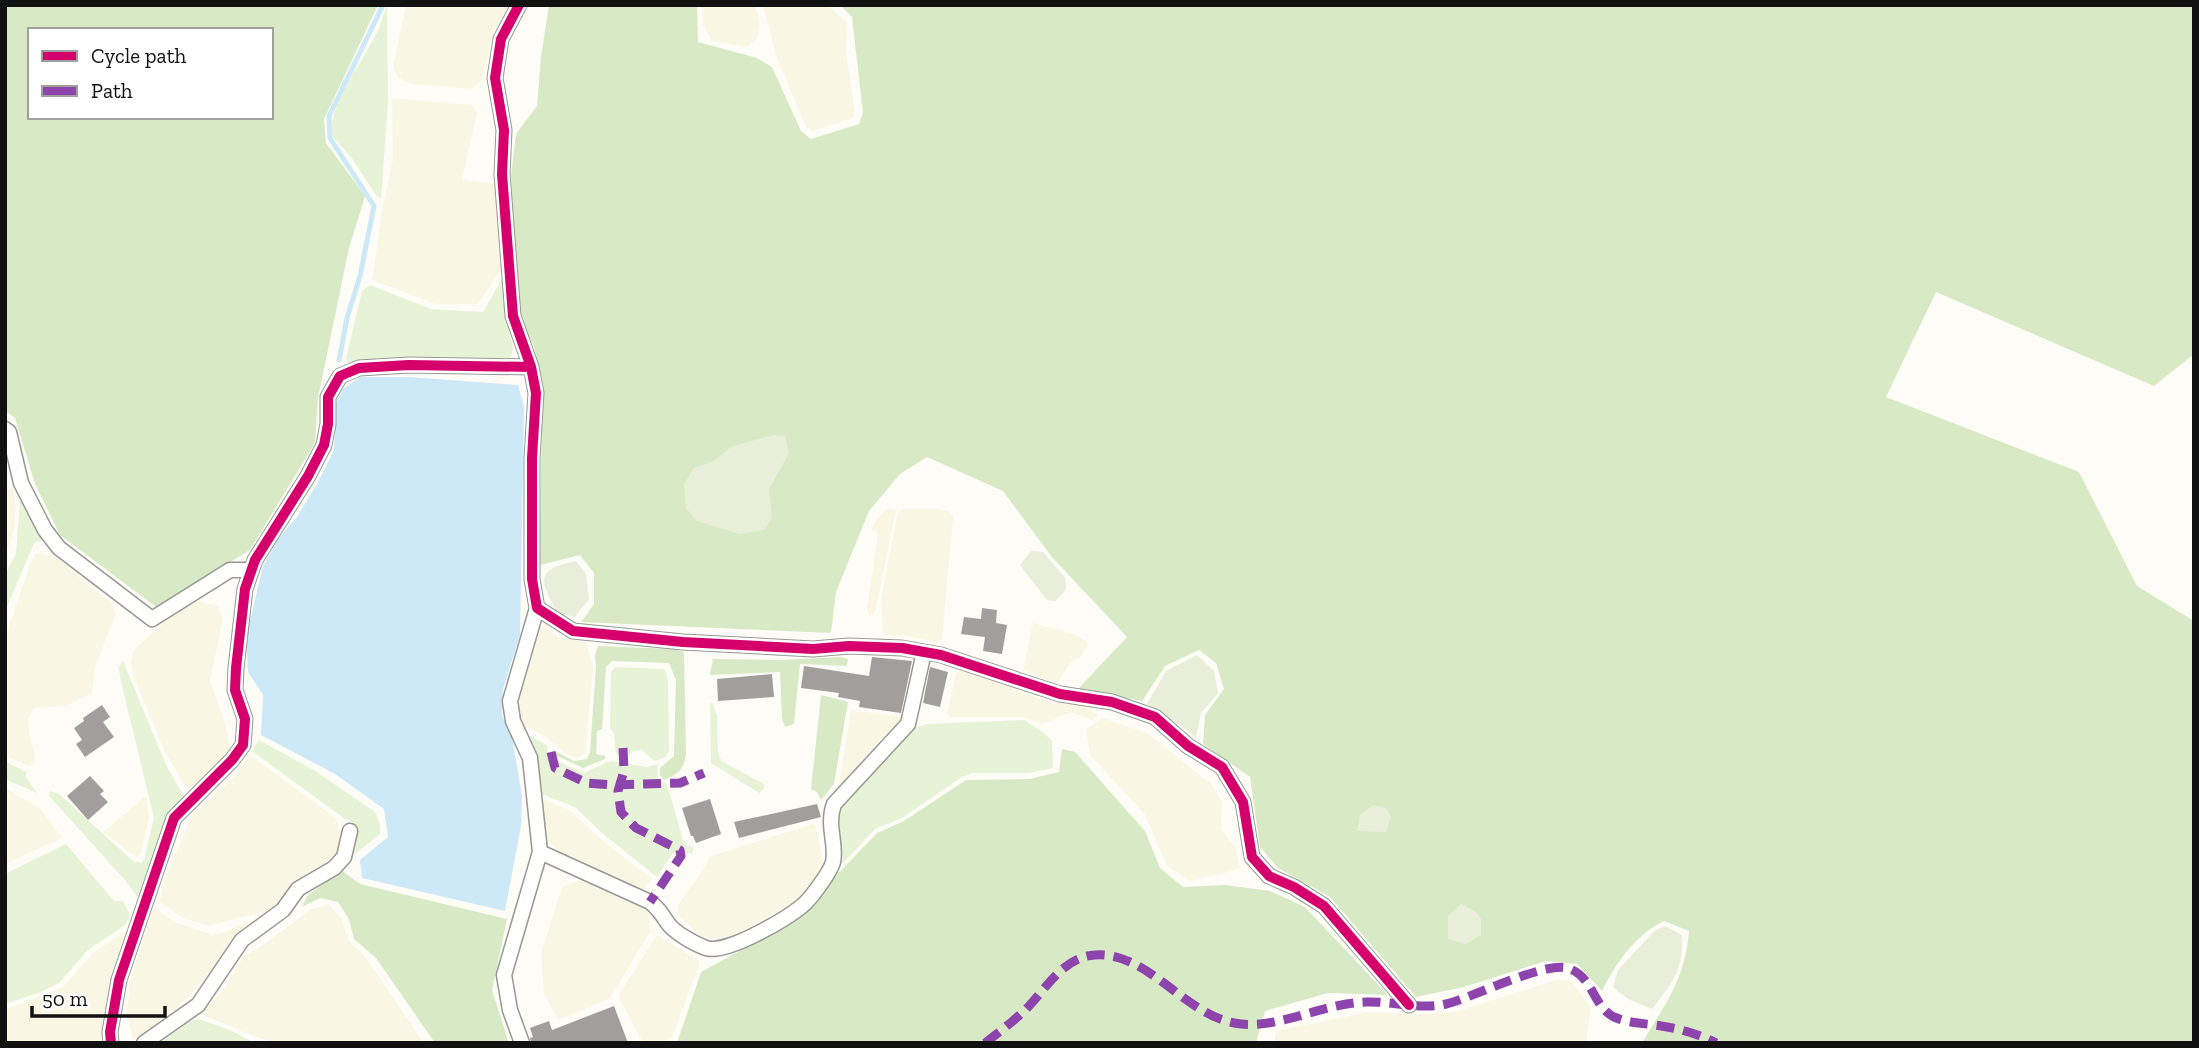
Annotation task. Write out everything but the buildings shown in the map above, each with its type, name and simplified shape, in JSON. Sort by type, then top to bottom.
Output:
[{"type":"street","points":[[519,5],[501,39],[495,78],[504,130],[502,174],[513,316],[531,368],[536,393],[532,458],[532,579],[537,608],[510,701],[513,721],[530,758],[540,852],[504,975],[510,1010],[522,1043]]},
{"type":"street","points":[[111,1043],[110,1032],[119,980],[174,818],[233,760],[243,745],[245,719],[235,690],[245,589],[260,550],[308,476],[324,445],[328,424],[328,397],[340,376],[359,368],[409,365],[531,368]]},
{"type":"street","points":[[5,429],[9,432],[21,483],[45,530],[59,548],[152,619],[230,570],[251,570]]},
{"type":"street","points":[[537,608],[573,631],[683,642],[813,649],[849,646],[902,648],[942,655],[1060,694],[1112,702],[1156,717],[1188,746],[1222,767],[1243,802],[1252,857],[1269,876],[1294,887],[1324,906],[1409,1005]]},
{"type":"street","points":[[540,852],[650,902],[660,909],[668,924],[707,949],[718,950],[764,930],[804,905],[834,862],[830,816],[834,804],[908,724],[923,652]]},
{"type":"street","points":[[144,1043],[198,1005],[242,940],[283,910],[298,889],[334,868],[344,857],[350,831]]},
{"type":"shaded area","points":[[406,5],[509,5],[494,31],[481,82],[471,89],[410,84],[398,77],[393,67]]},
{"type":"shaded area","points":[[703,5],[755,5],[760,23],[757,39],[747,47],[712,41],[702,24]]},
{"type":"shaded area","points":[[763,5],[827,5],[847,22],[846,53],[855,113],[853,118],[812,131],[806,127],[777,58]]},
{"type":"shaded area","points":[[392,98],[472,105],[477,113],[462,180],[495,184],[504,265],[478,304],[436,304],[372,280],[393,159]]},
{"type":"shaded area","points":[[5,489],[13,489],[16,507],[14,531],[5,555]]},
{"type":"shaded area","points":[[887,509],[896,510],[875,613],[870,616],[867,609],[878,533],[871,530]]},
{"type":"shaded area","points":[[903,509],[938,509],[950,512],[953,517],[942,639],[937,642],[883,635],[881,600],[897,515]]},
{"type":"shaded area","points":[[38,553],[55,557],[111,603],[116,613],[96,665],[92,693],[69,705],[35,708],[28,719],[35,754],[30,767],[5,755],[5,638],[32,559]]},
{"type":"shaded area","points":[[196,601],[217,606],[223,618],[210,681],[225,723],[230,747],[199,785],[186,788],[165,752],[134,678],[131,663],[133,651],[164,622]]},
{"type":"shaded area","points":[[1033,623],[1076,635],[1088,645],[1080,657],[1071,662],[1058,682],[1050,682],[1023,670]]},
{"type":"shaded area","points":[[544,626],[559,638],[583,641],[587,645],[593,669],[585,753],[579,758],[568,755],[544,736],[523,725],[518,689],[539,627]]},
{"type":"shaded area","points":[[960,670],[1047,701],[1088,708],[1098,715],[1092,720],[1071,712],[1042,724],[1023,717],[950,717],[947,714],[956,674]]},
{"type":"shaded area","points":[[851,710],[903,717],[869,751],[848,781],[839,783]]},
{"type":"shaded area","points":[[1102,718],[1149,734],[1212,785],[1222,802],[1221,829],[1236,849],[1240,869],[1190,881],[1167,866],[1144,813],[1090,755],[1086,729]]},
{"type":"shaded area","points":[[250,755],[336,818],[341,836],[338,851],[298,879],[277,907],[270,912],[209,926],[184,918],[159,902],[166,876],[193,814],[237,774]]},
{"type":"shaded area","points":[[5,788],[40,808],[62,838],[5,864]]},
{"type":"shaded area","points":[[146,796],[149,818],[141,854],[136,857],[103,832]]},
{"type":"shaded area","points":[[540,798],[571,811],[596,835],[652,879],[642,890],[560,852],[545,837]]},
{"type":"shaded area","points":[[815,823],[824,864],[801,899],[722,941],[701,936],[679,916],[678,905],[709,857]]},
{"type":"shaded area","points":[[580,880],[649,911],[650,932],[609,999],[558,1020],[544,994],[541,954],[562,887]]},
{"type":"shaded area","points":[[329,904],[341,918],[349,941],[364,955],[424,1043],[272,1043],[200,1014],[224,989],[243,957],[310,910]]},
{"type":"shaded area","points":[[154,907],[172,921],[212,935],[223,933],[250,920],[190,996],[142,1036],[133,1040],[127,1013],[130,981]]},
{"type":"shaded area","points":[[129,929],[102,1043],[5,1043],[5,1010],[63,987],[93,953]]},
{"type":"shaded area","points":[[657,935],[699,961],[699,966],[672,1037],[657,1043],[643,1043],[618,996]]},
{"type":"shaded area","points":[[1557,980],[1571,980],[1591,1008],[1586,1043],[1274,1043],[1276,1031],[1368,1012],[1429,1014],[1458,1011]]},
{"type":"green space","points":[[5,5],[378,5],[324,119],[326,143],[365,196],[349,248],[318,398],[315,443],[250,550],[156,607],[60,535],[35,484],[15,418],[5,411]]},
{"type":"green space","points":[[387,5],[388,103],[381,198],[331,135],[332,122],[341,96],[377,32]]},
{"type":"green space","points":[[549,5],[697,5],[698,42],[757,58],[772,67],[801,131],[811,139],[859,124],[863,113],[852,17],[840,5],[2194,5],[2194,354],[2154,386],[1936,292],[1886,397],[2079,472],[2137,586],[2194,621],[2194,1043],[1642,1043],[1673,990],[1687,948],[1689,931],[1664,921],[1644,934],[1627,951],[1602,991],[1577,964],[1546,961],[1464,987],[1416,997],[1330,897],[1278,868],[1260,847],[1250,777],[1203,744],[1205,715],[1224,689],[1216,663],[1199,650],[1165,666],[1142,701],[1078,689],[1127,637],[1051,556],[1003,491],[927,457],[900,474],[869,511],[836,592],[831,633],[581,622],[594,604],[594,573],[580,555],[540,565],[542,392],[534,346],[517,314],[511,175],[516,134],[537,106]]},
{"type":"green space","points":[[503,277],[505,313],[513,347],[512,355],[505,362],[399,358],[348,363],[346,358],[362,291],[370,285],[431,309],[483,312]]},
{"type":"green space","points":[[773,435],[785,436],[789,453],[769,489],[772,518],[764,530],[740,534],[697,521],[686,508],[684,484],[694,468],[714,461],[731,447]]},
{"type":"green space","points":[[20,500],[43,540],[34,543],[5,612],[5,574],[16,554]]},
{"type":"green space","points":[[1031,551],[1043,552],[1066,579],[1066,590],[1055,601],[1047,600],[1020,565]]},
{"type":"green space","points":[[576,561],[586,574],[589,599],[575,617],[557,613],[547,593],[544,578],[553,568]]},
{"type":"green space","points":[[598,646],[672,649],[684,652],[686,754],[682,768],[673,776],[664,780],[660,775],[660,768],[674,756],[676,680],[669,663],[612,661],[606,667],[602,729],[597,731],[596,754],[605,756],[605,759],[583,768],[555,755],[553,750],[574,761],[587,759],[590,752],[595,655]]},
{"type":"green space","points":[[1197,655],[1214,671],[1218,693],[1201,713],[1196,738],[1147,704],[1166,671]]},
{"type":"green space","points":[[713,659],[848,659],[847,666],[800,664],[794,724],[785,727],[782,718],[780,672],[710,675]]},
{"type":"green space","points":[[123,661],[166,765],[185,798],[144,894],[139,899],[49,796],[50,791],[59,794],[133,861],[141,863],[144,860],[154,818],[120,677],[119,667]]},
{"type":"green space","points":[[615,667],[665,669],[668,682],[669,751],[666,757],[654,761],[642,750],[633,751],[626,757],[616,754],[614,734],[610,728],[611,672]]},
{"type":"green space","points":[[821,695],[848,702],[834,784],[821,800],[817,792],[811,789]]},
{"type":"green space","points":[[710,703],[713,704],[717,716],[718,751],[721,761],[764,784],[764,789],[759,793],[711,763]]},
{"type":"green space","points":[[1024,720],[1052,741],[1053,768],[1029,773],[972,773],[962,777],[902,818],[875,829],[842,864],[838,858],[837,811],[858,783],[916,727],[927,724]]},
{"type":"green space","points":[[524,733],[547,745],[548,757],[584,773],[610,761],[647,767],[658,764],[657,781],[664,781],[684,844],[694,848],[692,853],[673,853],[657,877],[602,833],[575,807],[536,792],[536,753]]},
{"type":"green space","points":[[259,740],[317,772],[375,812],[380,824],[380,834],[351,857],[356,833],[351,821],[252,751]]},
{"type":"green space","points":[[1062,749],[1075,752],[1145,831],[1160,868],[1183,887],[1226,885],[1270,891],[1305,907],[1388,995],[1328,993],[1265,1011],[1256,1043],[677,1043],[701,972],[749,946],[803,910],[877,833],[904,821],[966,780],[1029,779],[1059,772]]},
{"type":"green space","points":[[5,761],[26,772],[26,777],[37,793],[5,779]]},
{"type":"green space","points":[[1373,805],[1386,808],[1391,817],[1386,832],[1357,831],[1360,815]]},
{"type":"green space","points":[[66,844],[114,901],[123,901],[130,915],[125,925],[88,950],[59,983],[5,1004],[5,874]]},
{"type":"green space","points":[[341,870],[360,884],[507,919],[492,990],[509,1043],[435,1043],[376,958],[354,939],[349,919],[338,902],[320,898],[302,907],[307,896]]},
{"type":"green space","points":[[1461,904],[1475,911],[1481,919],[1481,935],[1465,944],[1448,939],[1448,916]]},
{"type":"green space","points":[[1665,926],[1682,935],[1681,957],[1671,984],[1652,1009],[1628,999],[1613,987],[1618,970],[1654,931]]},
{"type":"green space","points":[[198,1019],[230,1030],[255,1043],[160,1043],[192,1020]]},
{"type":"water","points":[[360,377],[410,377],[518,385],[524,407],[520,635],[503,689],[502,716],[511,732],[522,796],[521,826],[505,911],[362,878],[360,860],[388,837],[384,809],[335,774],[261,735],[263,695],[248,672],[246,638],[263,566],[278,539],[297,517],[318,482],[334,450],[336,402],[343,389]]},
{"type":"waterway","points":[[339,360],[374,206],[330,138],[329,116],[383,5]]},
{"type":"marked path","points":[[623,748],[624,771],[618,791],[621,812],[636,828],[680,850],[681,856],[650,902]]},
{"type":"marked path","points":[[551,752],[555,768],[587,783],[680,783],[704,773]]},
{"type":"marked path","points":[[985,1043],[1022,1013],[1063,969],[1083,957],[1095,955],[1115,957],[1133,963],[1203,1011],[1241,1024],[1272,1022],[1350,1003],[1436,1006],[1542,970],[1567,968],[1582,977],[1601,1006],[1614,1017],[1629,1022],[1679,1029],[1716,1043]]},
{"type":"cycle path","points":[[519,5],[501,39],[495,78],[504,130],[502,174],[513,316],[531,367],[536,393],[532,458],[532,579],[537,608],[573,631],[683,642],[813,649],[849,646],[902,648],[941,655],[1060,694],[1112,702],[1155,717],[1188,746],[1222,767],[1243,802],[1252,857],[1269,876],[1294,887],[1324,906],[1409,1005]]},
{"type":"cycle path","points":[[111,1043],[110,1032],[119,980],[174,818],[232,760],[243,745],[245,719],[235,690],[245,589],[255,560],[308,476],[324,445],[328,424],[328,397],[340,376],[359,368],[409,365],[531,367]]}]
